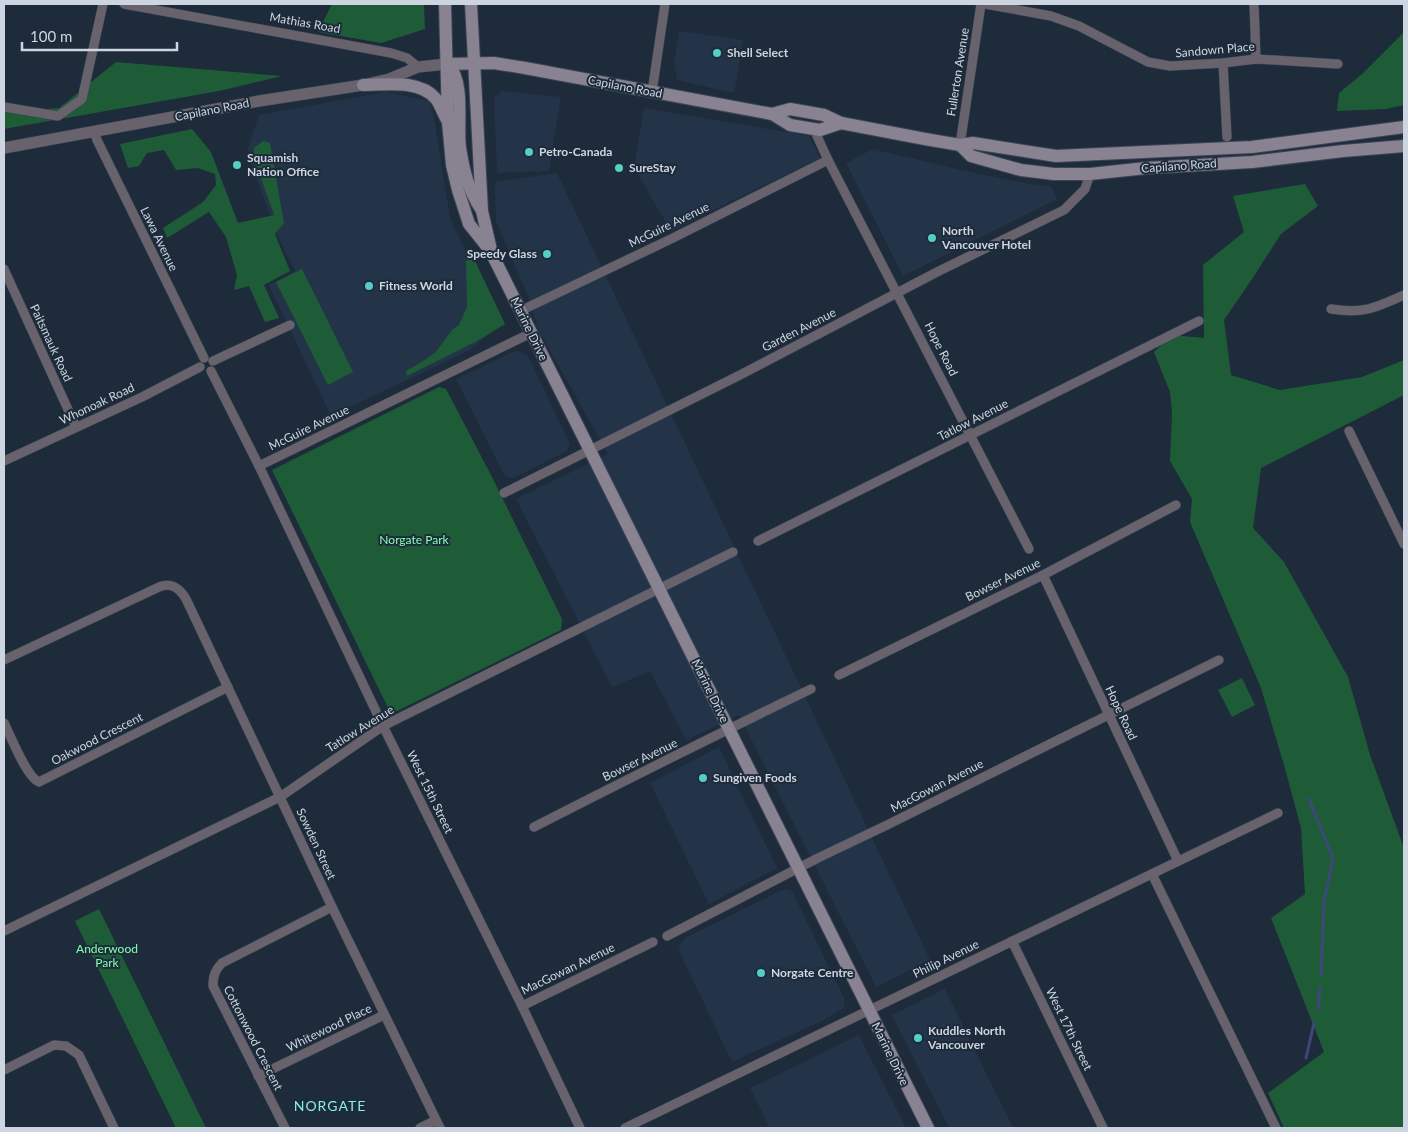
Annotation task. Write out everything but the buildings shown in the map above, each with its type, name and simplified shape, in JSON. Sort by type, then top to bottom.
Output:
[{"type":"main road","name":"Marine Drive","points":[[445,4],[448,122],[454,171],[469,224],[492,254],[928,1128]]},
{"type":"main road","name":"Marine Drive","points":[[471,4],[482,211],[492,254]]},
{"type":"main road","name":"Capilano Road","points":[[447,64],[496,63],[772,114],[790,125],[820,130]]},
{"type":"main road","points":[[447,64],[454,71],[458,87],[460,146],[466,182],[482,211]]},
{"type":"main road","points":[[363,85],[406,85],[424,90],[435,98],[448,122]]},
{"type":"main road","name":"Capilano Road","points":[[772,114],[790,109],[824,115],[841,123],[960,145],[973,143],[1056,156],[1252,147],[1404,127]]},
{"type":"main road","points":[[820,130],[841,123]]},
{"type":"main road","name":"Capilano Road","points":[[960,145],[971,156],[1021,170],[1054,174],[1090,174],[1146,168],[1252,162],[1404,146]]},
{"type":"main road","points":[[1090,174],[1098,166],[1168,159],[1182,151]]},
{"type":"street","points":[[4,107],[58,116],[82,99],[103,4]]},
{"type":"street","name":"Mathias Road","points":[[124,4],[391,52],[407,58],[418,67]]},
{"type":"street","points":[[652,92],[666,4]]},
{"type":"street","name":"Fullerton Avenue","points":[[960,145],[981,4]]},
{"type":"street","name":"Sandown Place","points":[[985,4],[1051,16],[1079,26],[1148,62],[1170,66],[1223,63],[1256,58],[1338,64]]},
{"type":"street","points":[[1254,4],[1256,58]]},
{"type":"street","points":[[1223,63],[1227,137]]},
{"type":"street","name":"Capilano Road","points":[[4,148],[259,101],[363,85],[389,80],[418,67],[447,64]]},
{"type":"street","name":"Hope Road","points":[[820,130],[817,136],[828,160],[1029,550]]},
{"type":"street","name":"Lawa Avenue","points":[[94,131],[204,358]]},
{"type":"street","name":"McGuire Avenue","points":[[520,311],[828,160]]},
{"type":"street","name":"Garden Avenue","points":[[504,494],[939,271],[1064,210],[1085,189],[1090,174]]},
{"type":"street","name":"Paitsmauk Road","points":[[4,269],[76,427]]},
{"type":"street","points":[[1330,309],[1356,312],[1367,310],[1404,294]]},
{"type":"street","name":"Tatlow Avenue","points":[[758,541],[1199,321]]},
{"type":"street","points":[[213,361],[290,325]]},
{"type":"street","name":"McGuire Avenue","points":[[259,466],[531,333]]},
{"type":"street","points":[[211,371],[204,372],[200,367],[200,361],[204,358],[210,358],[213,361]]},
{"type":"street","points":[[211,371],[214,366],[213,361]]},
{"type":"street","name":"Whonoak Road","points":[[4,461],[142,397],[200,367]]},
{"type":"street","points":[[211,371],[259,466]]},
{"type":"street","points":[[1349,431],[1404,544]]},
{"type":"street","name":"West 15th Street","points":[[259,466],[383,726],[481,927],[522,1006],[580,1128]]},
{"type":"street","name":"Bowser Avenue","points":[[839,675],[1043,575],[1176,505]]},
{"type":"street","name":"Tatlow Avenue","points":[[4,931],[280,797],[383,726],[733,552]]},
{"type":"street","name":"Hope Road","points":[[1043,575],[1178,862]]},
{"type":"street","name":"Sowden Street","points":[[4,660],[159,587],[165,585],[173,586],[180,590],[438,1124]]},
{"type":"street","name":"MacGowan Avenue","points":[[667,936],[798,868],[1219,660]]},
{"type":"street","name":"Oakwood Crescent","points":[[4,723],[28,772],[34,780],[39,782],[228,687]]},
{"type":"street","name":"Bowser Avenue","points":[[534,827],[640,772],[811,689]]},
{"type":"street","name":"Philip Avenue","points":[[625,1128],[1278,813]]},
{"type":"street","points":[[1152,874],[1276,1128]]},
{"type":"street","name":"Cottonwood Crescent","points":[[285,1128],[213,986],[213,976],[216,969],[222,963],[332,907]]},
{"type":"street","name":"West 17th Street","points":[[1012,941],[1103,1128]]},
{"type":"street","name":"MacGowan Avenue","points":[[522,1006],[653,942]]},
{"type":"street","name":"Whitewood Place","points":[[258,1076],[384,1015]]},
{"type":"street","points":[[4,1070],[54,1045],[66,1046],[79,1055],[114,1128]]},
{"type":"street","points":[[420,1128],[438,1124]]},
{"type":"shaded area","points":[[679,31],[743,40],[734,93],[677,80],[674,63]]},
{"type":"shaded area","points":[[502,91],[561,97],[549,171],[497,173],[494,98]]},
{"type":"shaded area","points":[[386,92],[429,101],[434,117],[450,218],[500,325],[470,350],[331,416],[269,285],[295,271],[278,237],[249,157],[248,148],[259,115]]},
{"type":"shaded area","points":[[644,108],[809,136],[820,158],[671,231],[634,168]]},
{"type":"shaded area","name":"North Vancouver Hotel","points":[[873,149],[961,170],[1029,184],[1051,186],[1057,199],[903,276],[846,163]]},
{"type":"shaded area","points":[[557,173],[930,960],[876,987],[739,715],[686,740],[650,671],[612,687],[516,499],[608,454],[539,331],[527,294],[496,221],[495,182]]},
{"type":"shaded area","points":[[515,351],[520,351],[528,356],[570,444],[567,451],[514,478],[510,478],[504,475],[456,379]]},
{"type":"shaded area","points":[[719,747],[777,868],[709,904],[650,783]]},
{"type":"shaded area","name":"Norgate Centre","points":[[784,889],[790,889],[793,893],[844,998],[845,1004],[843,1008],[828,1018],[732,1062],[678,949],[685,938]]},
{"type":"shaded area","points":[[945,989],[1013,1128],[949,1128],[892,1015]]},
{"type":"shaded area","points":[[859,1035],[906,1128],[770,1128],[750,1088]]},
{"type":"green space","points":[[332,4],[424,4],[425,29],[381,43],[318,32]]},
{"type":"green space","points":[[1404,32],[1404,105],[1386,109],[1337,111],[1339,93],[1361,75]]},
{"type":"green space","points":[[116,62],[282,76],[219,91],[4,129],[4,112],[59,108]]},
{"type":"green space","points":[[192,129],[211,152],[238,223],[274,215],[254,158],[254,148],[263,141],[270,143],[284,223],[275,234],[290,271],[264,285],[279,318],[265,322],[249,286],[234,290],[237,275],[226,237],[209,212],[167,238],[163,228],[203,202],[216,185],[215,174],[198,168],[176,170],[164,150],[147,153],[139,166],[128,168],[120,144]]},
{"type":"green space","points":[[1305,184],[1318,206],[1281,234],[1224,320],[1231,375],[1280,390],[1362,377],[1404,360],[1404,395],[1261,468],[1253,528],[1284,562],[1348,677],[1370,755],[1404,848],[1404,1128],[1284,1128],[1268,1093],[1324,1052],[1271,918],[1305,894],[1301,828],[1261,688],[1190,522],[1192,499],[1170,461],[1172,413],[1170,392],[1154,352],[1172,335],[1204,338],[1203,265],[1244,232],[1233,196]]},
{"type":"green space","points":[[473,257],[505,324],[477,341],[407,376],[406,371],[436,352],[452,330],[459,325],[467,307],[466,261]]},
{"type":"green space","points":[[302,269],[353,372],[328,385],[276,282]]},
{"type":"green space","name":"Norgate Park","points":[[439,387],[446,389],[492,477],[562,619],[561,630],[391,714],[272,470]]},
{"type":"green space","points":[[1242,678],[1255,705],[1232,717],[1218,690]]},
{"type":"green space","name":"Anderwood Park","points":[[99,909],[206,1128],[176,1128],[75,921]]},
{"type":"waterway","points":[[1309,799],[1333,858],[1324,902],[1321,975]]},
{"type":"waterway","points":[[1318,1009],[1320,987]]},
{"type":"waterway","points":[[1306,1058],[1314,1023]]},
{"type":"place","name":"Shell Select","points":[[717,53]]},
{"type":"place","name":"Petro-Canada","points":[[529,152]]},
{"type":"place","name":"Squamish Nation Office","points":[[237,165]]},
{"type":"place","name":"SureStay","points":[[619,168]]},
{"type":"place","name":"North Vancouver Hotel","points":[[932,238]]},
{"type":"place","name":"Speedy Glass","points":[[547,254]]},
{"type":"place","name":"Fitness World","points":[[369,286]]},
{"type":"place","name":"Sungiven Foods","points":[[703,778]]},
{"type":"place","name":"Norgate Centre","points":[[761,973]]},
{"type":"place","name":"Kuddles North Vancouver","points":[[918,1038]]},
{"type":"district","name":"NORGATE","points":[[330,1106]]}]
